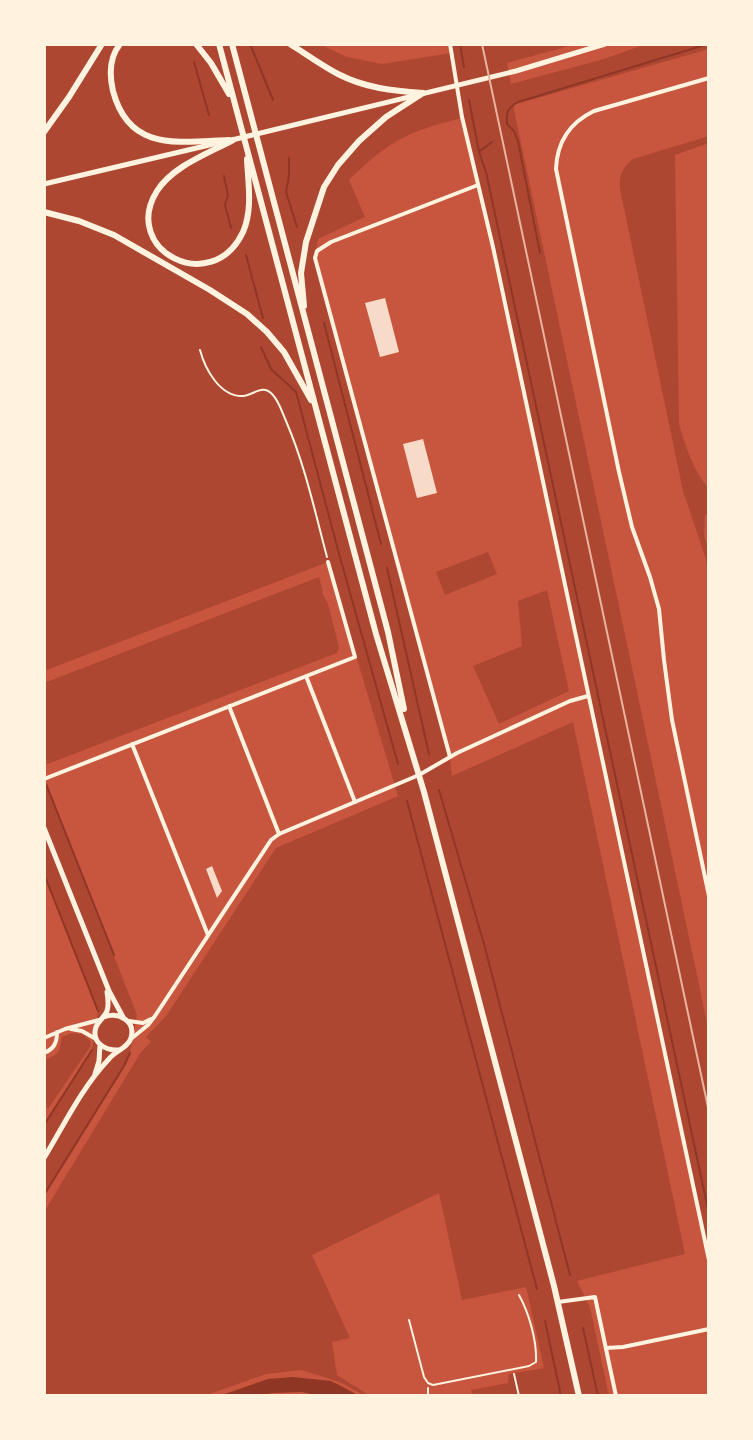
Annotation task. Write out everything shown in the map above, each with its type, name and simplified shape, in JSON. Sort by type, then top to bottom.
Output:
[{"type":"main road","points":[[44,132],[102,44]]},
{"type":"main road","points":[[120,44],[112,59],[110,72],[116,103],[131,127],[142,135],[156,139],[233,140]]},
{"type":"main road","points":[[196,44],[223,82],[236,107]]},
{"type":"main road","points":[[219,44],[376,634],[411,743]]},
{"type":"main road","points":[[232,44],[388,632],[411,743],[558,1302],[579,1396]]},
{"type":"main road","points":[[290,44],[338,74],[370,87],[423,93]]},
{"type":"main road","points":[[44,184],[516,71],[605,44]]},
{"type":"main road","points":[[306,326],[301,273],[306,242],[324,187],[359,141],[386,117],[423,93]]},
{"type":"main road","points":[[233,140],[176,171],[164,182],[152,201],[150,223],[156,243],[178,261],[196,264],[217,259],[235,245],[243,232],[249,196],[246,146]]},
{"type":"main road","points":[[44,212],[114,235],[247,314],[284,352],[317,411]]},
{"type":"main road","points":[[44,828],[105,981],[131,1031],[128,1043],[107,1061],[93,1079],[44,1158]]},
{"type":"main road","points":[[93,1079],[99,1061],[96,1029],[108,1009],[105,981]]},
{"type":"main road","points":[[102,1018],[111,1015],[125,1018]]},
{"type":"main road","points":[[98,1042],[109,1050],[120,1049]]},
{"type":"street","points":[[450,44],[462,117],[493,247],[709,1260]]},
{"type":"street","points":[[709,78],[594,111],[575,122],[565,134],[556,158],[558,181],[632,527],[659,609],[672,720],[709,896]]},
{"type":"street","points":[[450,757],[315,258],[317,251],[331,242],[478,185]]},
{"type":"street","points":[[44,779],[355,657],[328,562]]},
{"type":"street","points":[[306,676],[355,802]]},
{"type":"street","points":[[128,1043],[153,1018],[271,840],[419,775],[450,757],[570,701],[588,696]]},
{"type":"street","points":[[229,706],[279,834]]},
{"type":"street","points":[[132,744],[208,935]]},
{"type":"street","points":[[44,1038],[102,1018]]},
{"type":"street","points":[[125,1018],[143,1023],[153,1018]]},
{"type":"street","points":[[65,1029],[82,1031],[98,1042]]},
{"type":"street","points":[[44,1053],[53,1047],[57,1032]]},
{"type":"street","points":[[558,1302],[595,1297],[616,1396]]},
{"type":"street","points":[[606,1348],[709,1329]]},
{"type":"lane","points":[[409,1320],[424,1377],[433,1385],[529,1366],[536,1362],[536,1351],[526,1307],[519,1295]]},
{"type":"path","points":[[200,350],[203,362],[222,388],[239,396],[267,390],[280,406],[302,465],[328,562]]},
{"type":"path","points":[[512,1369],[519,1396]]},
{"type":"path","points":[[428,1383],[428,1396]]},
{"type":"shaded area","points":[[44,44],[319,44],[347,57],[382,64],[451,53],[450,44],[576,44],[507,63],[511,84],[604,59],[646,44],[709,44],[709,49],[513,105],[709,1032],[709,1260],[493,247],[462,118],[400,139],[349,180],[365,217],[318,239],[315,258],[450,757],[452,776],[573,722],[685,1254],[577,1281],[590,1307],[609,1396],[473,1396],[471,1390],[508,1383],[509,1374],[544,1368],[526,1287],[462,1300],[439,1193],[312,1255],[350,1338],[332,1342],[337,1375],[370,1396],[340,1382],[301,1370],[266,1374],[204,1396],[44,1396],[44,1212],[141,1052],[151,1042],[146,1037],[166,1016],[276,848],[398,796],[328,562],[44,671]]},
{"type":"shaded area","points":[[709,136],[709,143],[675,155],[679,424],[694,466],[709,489],[709,514],[705,515],[704,536],[709,550],[709,575],[683,491],[620,184],[622,172],[633,159]]},
{"type":"shaded area","points":[[488,552],[497,574],[445,595],[436,572]]},
{"type":"shaded area","points":[[319,577],[339,647],[337,653],[45,765],[44,683]]},
{"type":"shaded area","points":[[547,590],[569,691],[499,724],[473,666],[522,646],[518,601]]},
{"type":"shaded area","points":[[44,777],[137,1015],[130,1053],[124,1066],[44,1195],[44,1125],[92,1050],[98,1011],[44,874]]},
{"type":"shaded area","points":[[72,1033],[84,1035],[91,1042],[90,1047],[48,1109],[44,1104],[44,1060],[56,1054],[62,1037]]},
{"type":"shaded area","points":[[293,1377],[331,1381],[360,1396],[319,1396],[302,1392],[219,1396],[268,1379]]},
{"type":"building","points":[[385,298],[399,352],[380,357],[365,303]]},
{"type":"building","points":[[423,439],[437,493],[417,498],[403,444]]},
{"type":"building","points":[[212,866],[222,891],[217,898],[206,869]]},
{"type":"waterway","points":[[250,44],[273,100]]},
{"type":"waterway","points":[[460,44],[464,67]]},
{"type":"waterway","points":[[540,253],[518,141],[507,124],[510,108],[518,102],[708,44]]},
{"type":"waterway","points":[[194,62],[209,115]]},
{"type":"waterway","points":[[469,100],[709,1214]]},
{"type":"waterway","points":[[480,151],[492,142]]},
{"type":"waterway","points":[[289,158],[286,192],[297,227]]},
{"type":"waterway","points":[[224,176],[228,195],[225,205],[231,228]]},
{"type":"waterway","points":[[246,255],[263,318]]},
{"type":"waterway","points":[[324,323],[381,544]]},
{"type":"waterway","points":[[261,347],[271,369],[296,392],[398,764]]},
{"type":"waterway","points":[[387,568],[429,754]]},
{"type":"waterway","points":[[46,784],[114,955]]},
{"type":"waterway","points":[[439,790],[484,944],[570,1275]]},
{"type":"waterway","points":[[407,801],[537,1289]]},
{"type":"waterway","points":[[44,874],[98,1011]]},
{"type":"waterway","points":[[44,1125],[92,1050]]},
{"type":"waterway","points":[[44,1195],[130,1053]]},
{"type":"waterway","points":[[545,1321],[561,1396]]},
{"type":"waterway","points":[[583,1328],[598,1396]]},
{"type":"railway","points":[[482,44],[709,1112]]}]
